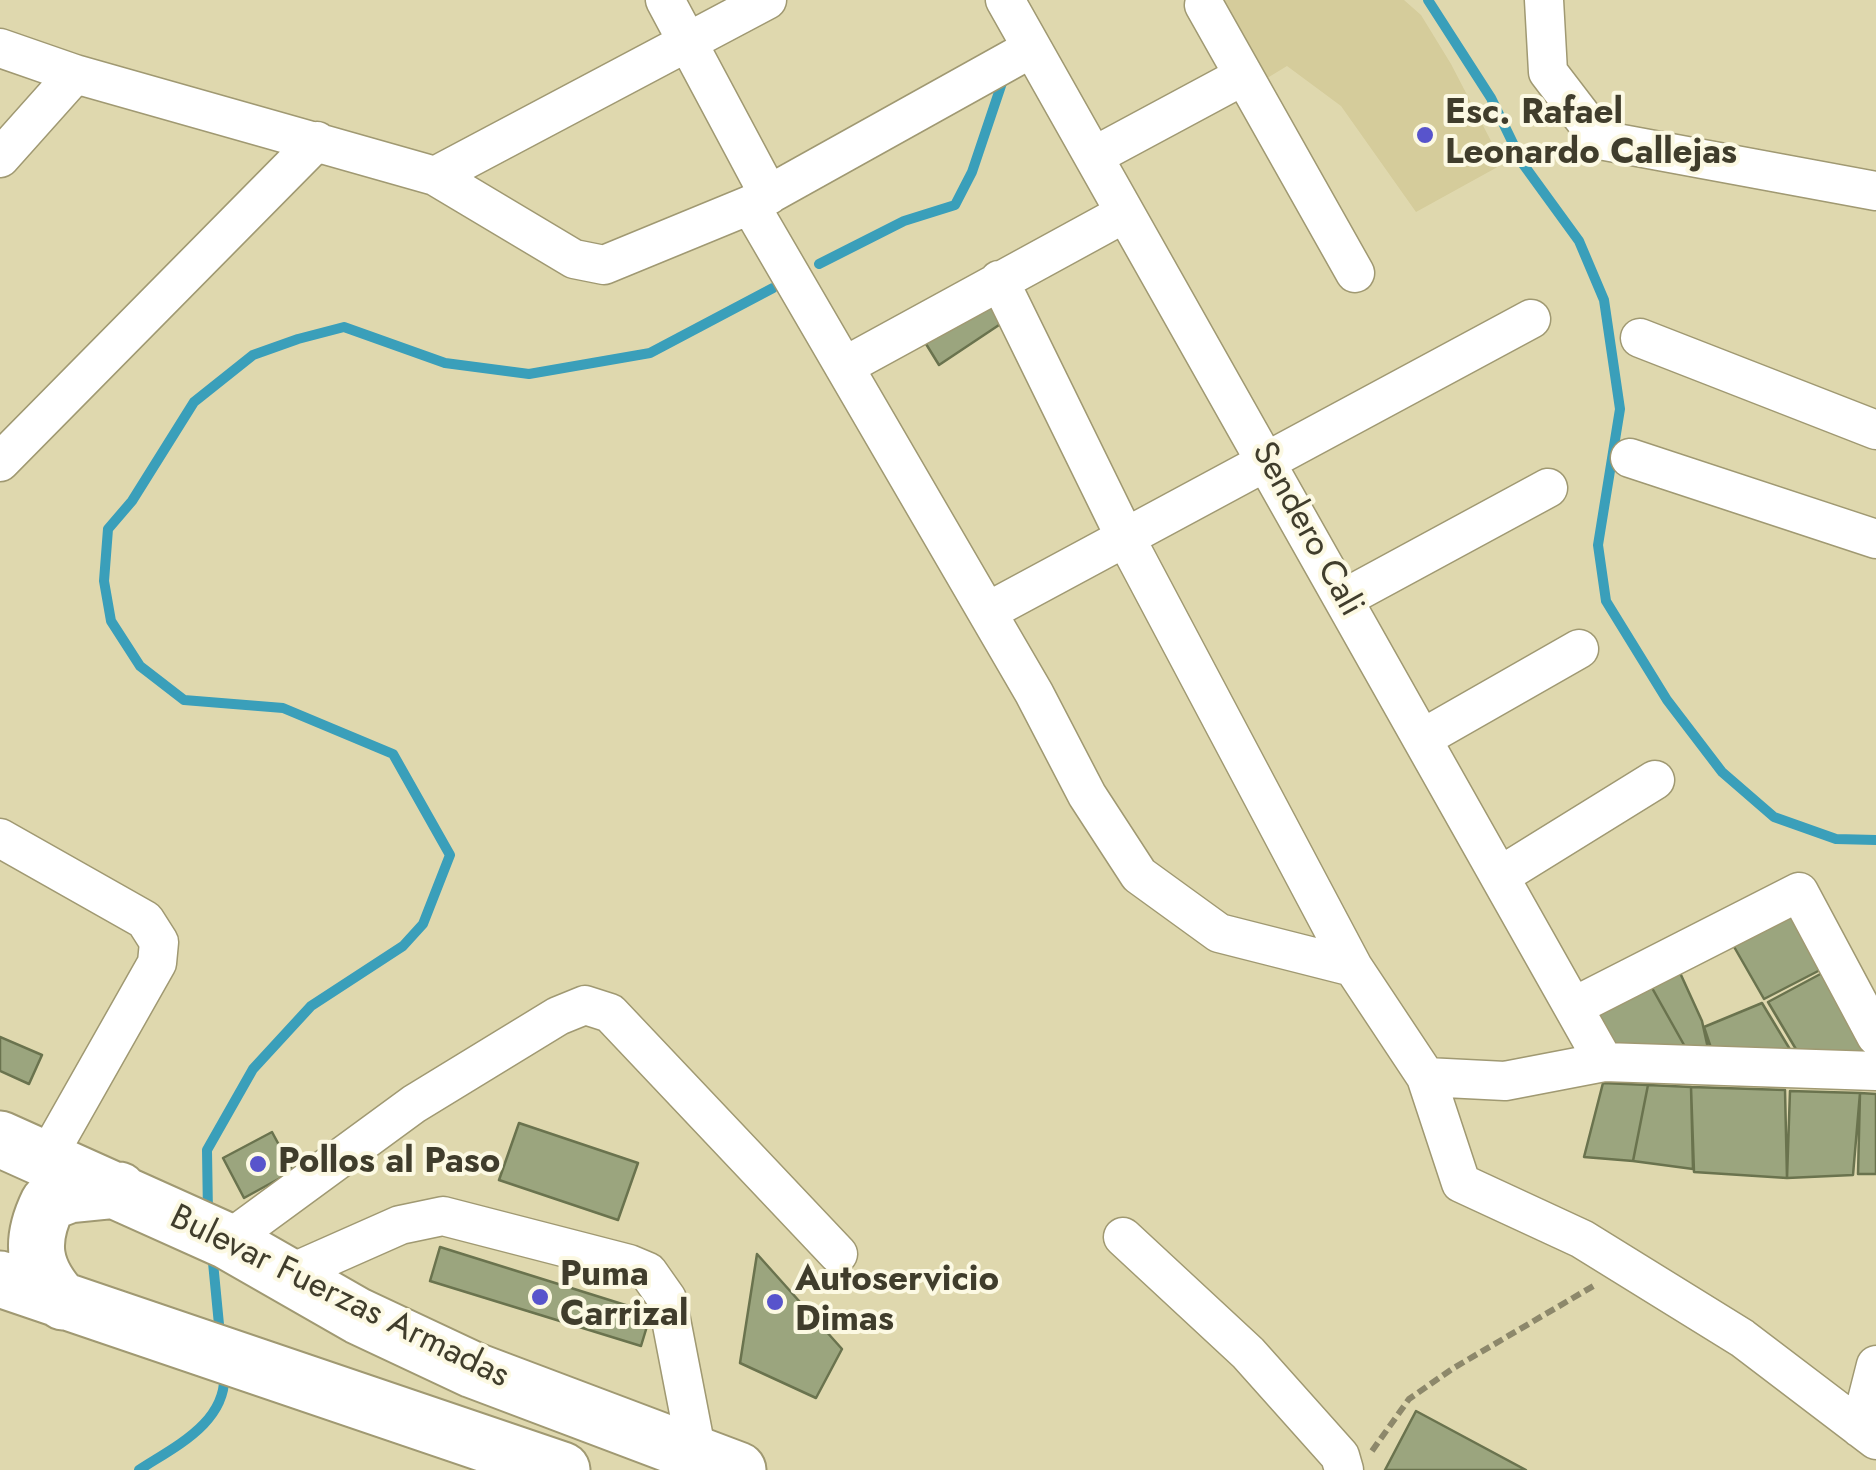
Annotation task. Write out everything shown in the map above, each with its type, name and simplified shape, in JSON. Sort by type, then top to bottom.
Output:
[{"type":"highway","name":"Bulevar Fuerzas Armadas","points":[[23,1149],[227,1242],[358,1316],[473,1370],[718,1462]]},
{"type":"highway","points":[[63,1302],[44,1282],[34,1250],[36,1227],[48,1203],[68,1196],[119,1190]]},
{"type":"highway","name":"Bulevar Fuerzas Armadas","points":[[0,1280],[562,1470]]},
{"type":"street","points":[[665,0],[844,366],[987,612],[1087,796],[1139,875],[1220,933],[1353,967]]},
{"type":"street","points":[[435,176],[768,0]]},
{"type":"street","name":"Sendero Cali","points":[[1005,0],[1096,155],[1125,213],[1604,1062]]},
{"type":"street","points":[[1544,0],[1548,72],[1600,140],[1876,191]]},
{"type":"street","points":[[1204,6],[1355,273]]},
{"type":"street","points":[[0,48],[75,74],[435,176],[588,264],[621,261],[760,200],[1032,48]]},
{"type":"street","points":[[0,158],[75,74]]},
{"type":"street","points":[[1096,155],[1243,76]]},
{"type":"street","points":[[0,462],[317,141]]},
{"type":"street","points":[[844,366],[1125,213]]},
{"type":"street","points":[[999,280],[1124,535],[1353,967],[1426,1078],[1462,1183],[1582,1240],[1626,1266],[1742,1338],[1868,1434]]},
{"type":"street","points":[[987,612],[1124,535],[1531,320]]},
{"type":"street","points":[[1640,338],[1876,430]]},
{"type":"street","points":[[1630,458],[1876,539]]},
{"type":"street","points":[[1345,598],[1548,488]]},
{"type":"street","points":[[1423,738],[1579,649]]},
{"type":"street","points":[[1500,876],[1655,780]]},
{"type":"street","points":[[0,838],[145,920],[160,942],[157,963],[23,1149]]},
{"type":"street","points":[[1573,1007],[1800,892],[1876,1036]]},
{"type":"street","points":[[227,1242],[414,1104],[558,1016],[584,1005],[610,1013],[838,1254]]},
{"type":"street","points":[[1426,1078],[1505,1081],[1604,1062],[1876,1071]]},
{"type":"street","points":[[287,1275],[400,1224],[443,1216],[648,1272],[667,1299],[718,1462]]},
{"type":"street","points":[[1122,1237],[1248,1354],[1340,1456],[1356,1463]]},
{"type":"street","points":[[1868,1434],[1876,1364]]},
{"type":"path","points":[[1356,1463],[1409,1400],[1452,1369],[1626,1266]]},
{"type":"shaded area","name":"Esc. Rafael Leonardo Callejas","points":[[1209,0],[1404,0],[1421,15],[1451,64],[1503,164],[1416,212],[1341,106],[1287,66],[1264,80]]},
{"type":"building","points":[[985,292],[1002,323],[939,365],[918,331]]},
{"type":"building","points":[[1789,908],[1824,968],[1764,999],[1729,938]]},
{"type":"building","points":[[1676,964],[1702,1021],[1709,1053],[1688,1052],[1647,979]]},
{"type":"building","points":[[1826,971],[1875,1058],[1800,1056],[1768,1002]]},
{"type":"building","points":[[1647,979],[1688,1052],[1609,1050],[1585,1010]]},
{"type":"building","points":[[1762,1003],[1794,1056],[1714,1057],[1704,1027]]},
{"type":"building","points":[[0,1037],[42,1055],[29,1084],[0,1071]]},
{"type":"building","points":[[1603,1083],[1648,1085],[1633,1161],[1584,1157]]},
{"type":"building","points":[[1648,1085],[1691,1087],[1693,1169],[1633,1161]]},
{"type":"building","points":[[1691,1087],[1785,1090],[1787,1178],[1694,1172]]},
{"type":"building","points":[[1790,1091],[1860,1093],[1853,1175],[1787,1178]]},
{"type":"building","points":[[1860,1093],[1876,1094],[1876,1174],[1858,1174]]},
{"type":"building","points":[[519,1123],[638,1163],[618,1220],[499,1180]]},
{"type":"building","name":"Pollos al Paso","points":[[272,1132],[293,1171],[244,1198],[223,1158]]},
{"type":"building","name":"Puma Carrizal","points":[[440,1247],[651,1313],[641,1346],[430,1281]]},
{"type":"building","name":"Autoservicio Dimas","points":[[757,1254],[842,1349],[816,1398],[740,1363]]},
{"type":"building","points":[[1416,1411],[1526,1470],[1385,1470]]},
{"type":"waterway","points":[[1428,0],[1491,98],[1523,164],[1579,241],[1604,300],[1620,409],[1598,545],[1606,601],[1667,700],[1722,772],[1774,817],[1836,839],[1876,840]]},
{"type":"waterway","points":[[819,264],[904,221],[955,205],[972,172],[1004,77]]},
{"type":"waterway","points":[[208,1215],[207,1150],[253,1069],[311,1006],[403,946],[423,924],[450,855],[393,754],[283,708],[184,700],[140,666],[111,621],[104,581],[108,529],[132,501],[194,402],[253,355],[344,327],[445,363],[529,374],[650,353],[773,288]]},
{"type":"waterway","points":[[212,1252],[220,1335]]},
{"type":"waterway","points":[[139,1470],[183,1442],[209,1419],[218,1405],[224,1371]]},
{"type":"place","name":"Esc. Rafael Leonardo Callejas","points":[[1425,135]]},
{"type":"place","name":"Pollos al Paso","points":[[258,1164]]},
{"type":"place","name":"Puma Carrizal","points":[[540,1297]]},
{"type":"place","name":"Autoservicio Dimas","points":[[775,1302]]}]
